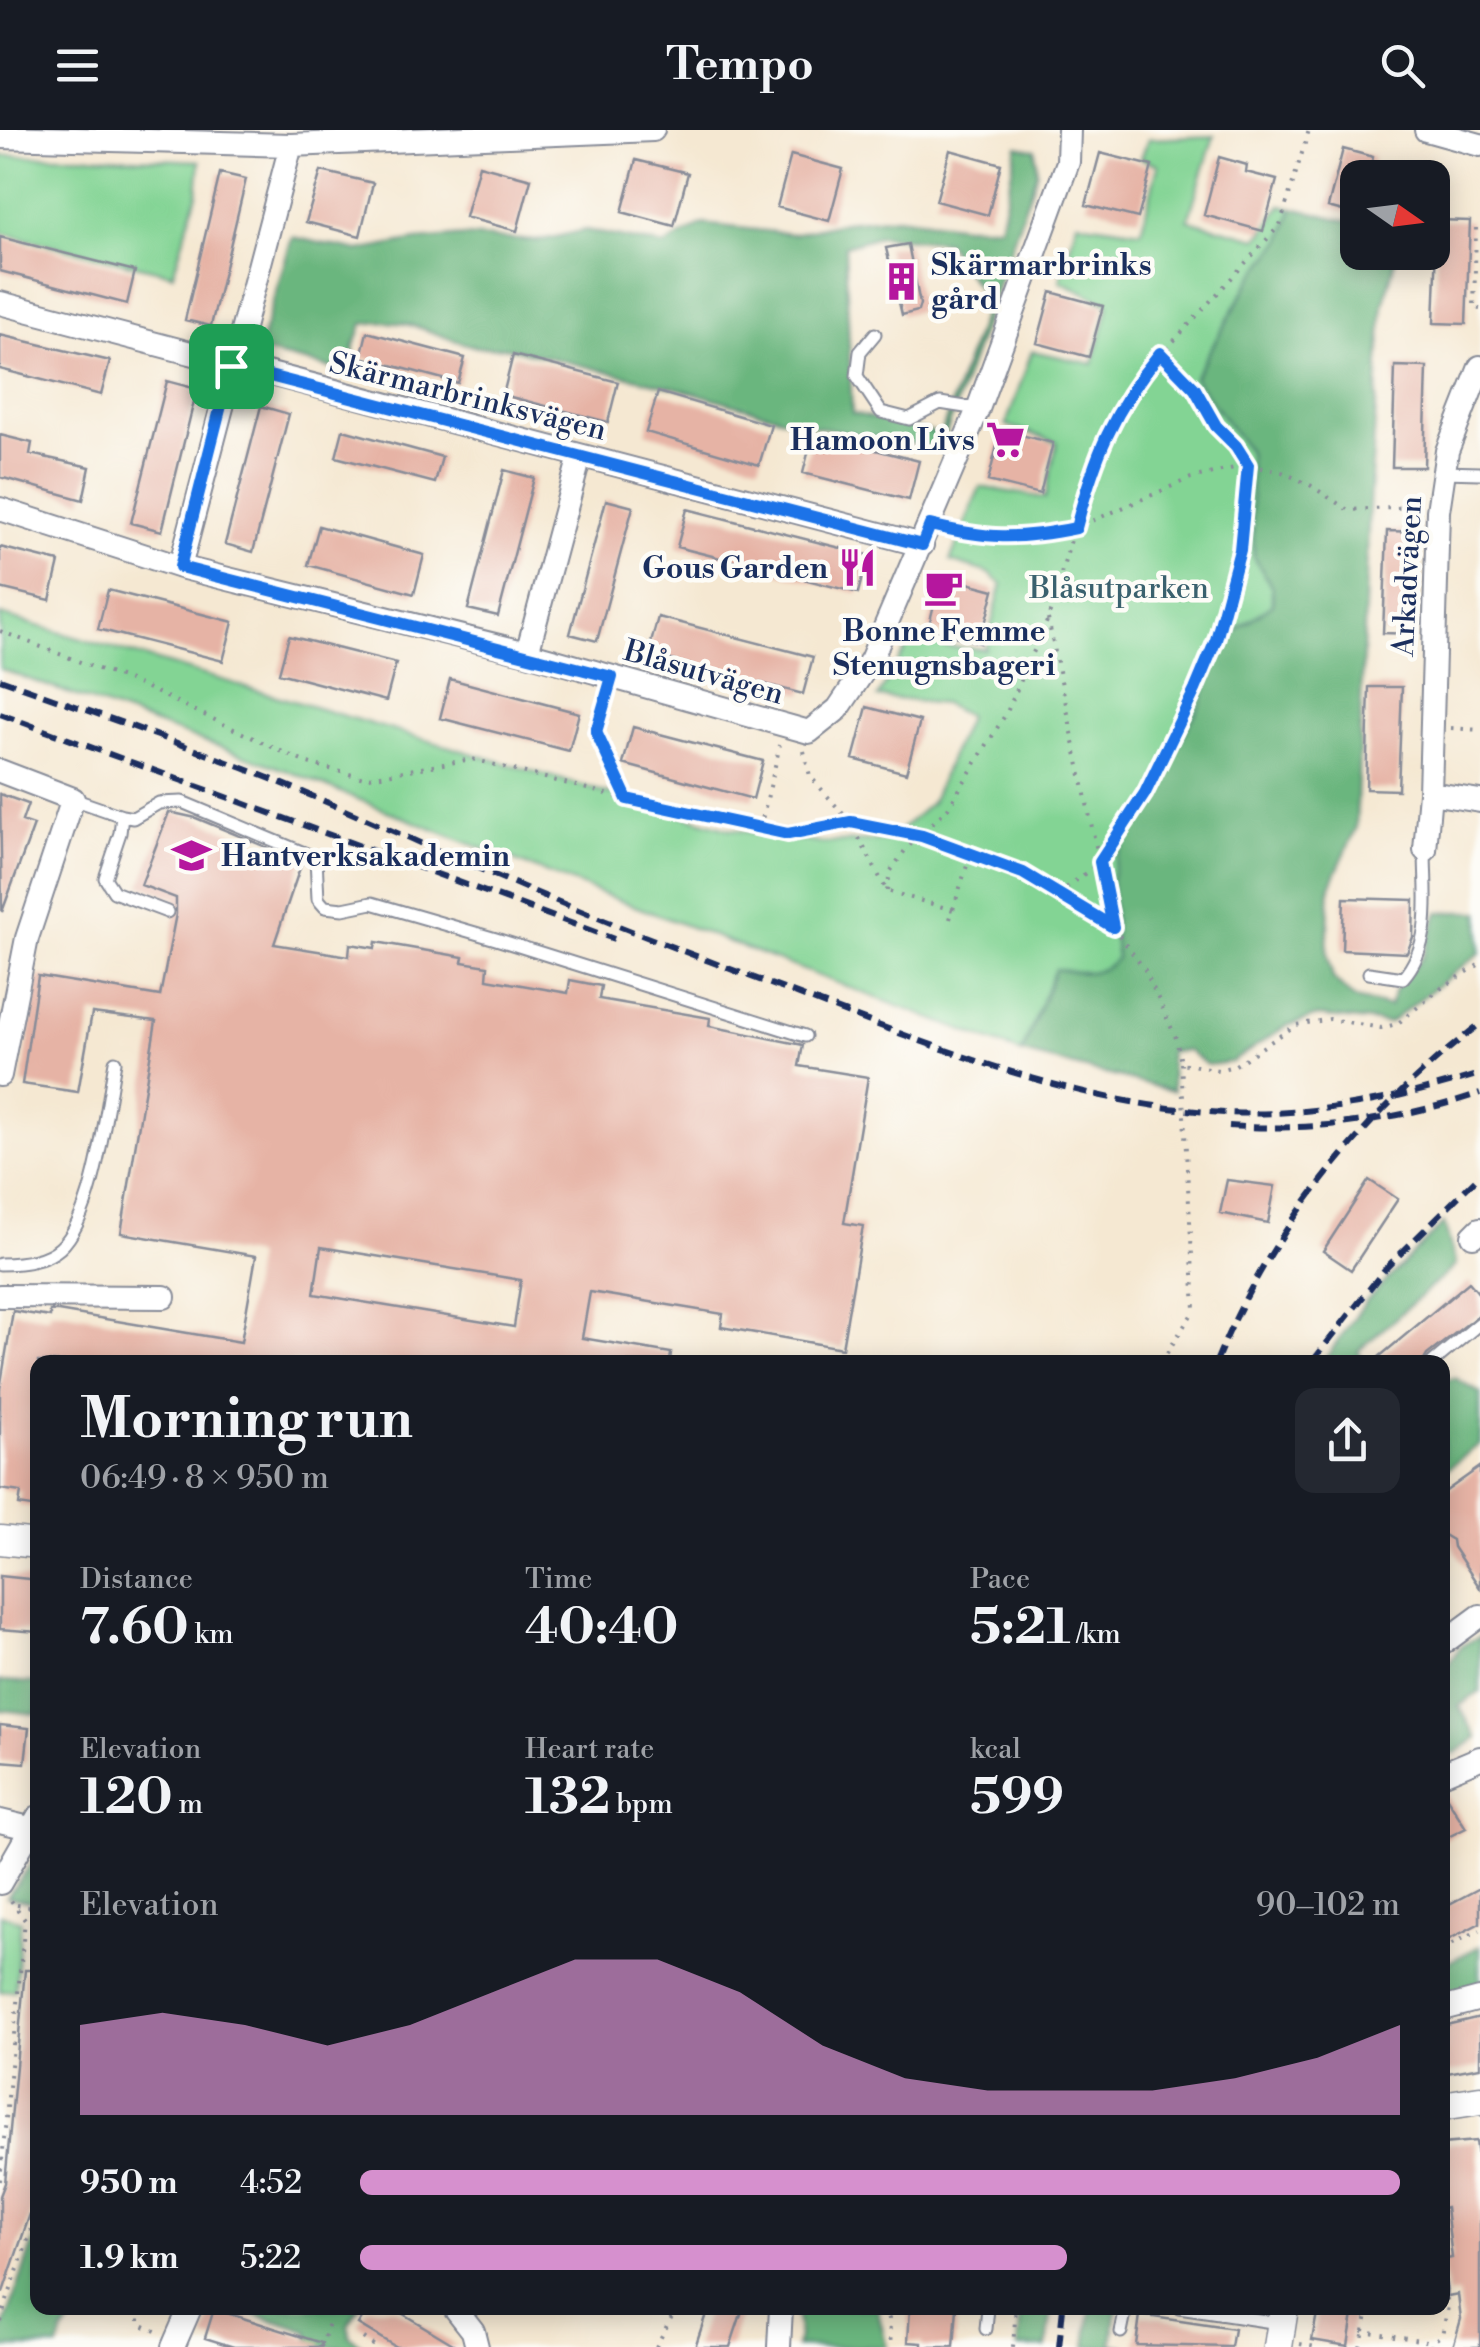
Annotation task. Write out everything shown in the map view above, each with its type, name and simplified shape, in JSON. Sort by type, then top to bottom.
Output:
[{"type":"street","points":[[0,138],[173,136],[290,145],[652,130]]},
{"type":"street","name":"Blåsutvägen","points":[[0,509],[180,567],[527,654],[810,732],[838,710],[871,660],[926,535],[978,408],[1068,162],[1069,130]]},
{"type":"street","points":[[1426,130],[1480,145]]},
{"type":"street","points":[[180,567],[290,145]]},
{"type":"street","name":"Skärmarbrinksvägen","points":[[0,304],[580,456],[926,535]]},
{"type":"street","name":"Arkadvägen","points":[[1425,850],[1435,794],[1438,511],[1447,451],[1480,367]]},
{"type":"street","points":[[527,654],[580,456]]},
{"type":"street","points":[[0,771],[73,799],[27,938],[0,1075]]},
{"type":"street","points":[[1435,794],[1480,801]]},
{"type":"street","points":[[0,1296],[164,1297]]},
{"type":"street","points":[[0,1540],[30,1543]]},
{"type":"street","points":[[1450,1638],[1480,1616]]},
{"type":"street","points":[[1450,1771],[1480,1758]]},
{"type":"street","points":[[0,1821],[30,1822]]},
{"type":"street","points":[[4,1889],[30,1829]]},
{"type":"street","points":[[1450,2007],[1480,1999]]},
{"type":"street","points":[[1450,2105],[1480,2100]]},
{"type":"street","points":[[175,2342],[187,2315]]},
{"type":"street","points":[[461,2315],[473,2330],[477,2347]]},
{"type":"street","points":[[778,2347],[780,2315]]},
{"type":"lane","points":[[874,334],[860,352],[856,376],[881,412],[909,419],[940,402],[978,408]]},
{"type":"lane","points":[[1443,472],[1480,473]]},
{"type":"lane","points":[[73,799],[134,818],[158,803],[182,802],[316,858],[318,899],[324,907],[343,909],[372,903],[805,1036]]},
{"type":"lane","points":[[122,816],[105,878],[114,892],[167,912]]},
{"type":"lane","points":[[1369,973],[1403,978],[1416,962],[1425,940],[1425,850]]},
{"type":"lane","points":[[0,1264],[36,1260],[51,1254],[63,1246],[77,1224],[98,1153],[115,1062]]},
{"type":"lane","points":[[1441,1355],[1480,1323]]},
{"type":"lane","points":[[986,2329],[987,2315]]},
{"type":"lane","points":[[1120,2332],[1124,2315]]},
{"type":"lane","points":[[1219,2315],[1281,2326]]},
{"type":"path","points":[[888,891],[890,872],[948,808],[1007,712],[1048,619],[1105,434],[1139,378],[1280,225],[1308,130]]},
{"type":"path","points":[[1476,228],[1474,308],[1480,309]]},
{"type":"path","points":[[1058,894],[1100,862],[1167,752],[1216,640],[1240,550],[1248,465],[1216,426],[1195,389],[1160,353]]},
{"type":"path","points":[[926,535],[1030,537],[1076,528],[1192,478],[1248,465],[1282,472],[1310,484],[1348,510],[1408,508]]},
{"type":"path","points":[[1048,619],[1113,927]]},
{"type":"path","points":[[0,631],[145,687],[304,762],[364,778],[472,759],[627,799],[788,834],[851,822],[922,836],[1023,873],[1113,927],[1145,970],[1176,1038],[1181,1063],[1195,1309],[1165,1355]]},
{"type":"path","points":[[612,677],[596,732],[627,799]]},
{"type":"path","points":[[760,828],[784,726]]},
{"type":"path","points":[[810,732],[803,753],[810,776],[851,822],[888,891],[953,910]]},
{"type":"path","points":[[950,919],[971,853]]},
{"type":"path","points":[[1181,1063],[1218,1070],[1234,1066],[1296,1026],[1330,1018],[1381,1028],[1397,1024],[1440,989],[1480,964]]},
{"type":"path","points":[[0,2181],[25,1920],[4,1889]]},
{"type":"path","points":[[15,1904],[30,1907]]},
{"type":"path","points":[[1450,1946],[1480,1930]]},
{"type":"path","points":[[0,2321],[30,2234]]},
{"type":"path","points":[[139,2315],[139,2324],[175,2342]]},
{"type":"path","points":[[321,2347],[328,2315]]},
{"type":"path","points":[[656,2347],[672,2315]]},
{"type":"path","points":[[887,2315],[891,2347]]},
{"type":"path","points":[[1013,2347],[1015,2315]]},
{"type":"path","points":[[1360,2347],[1367,2315]]},
{"type":"path","points":[[1364,2331],[1431,2345],[1442,2335],[1446,2315]]},
{"type":"path","points":[[363,2338],[376,2347]]},
{"type":"green space","name":"Blåsutparken","points":[[1214,136],[1188,220],[1257,238],[1281,205],[1293,208],[1283,240],[1252,278],[1194,378],[1249,452],[1254,557],[1272,587],[1272,605],[1221,641],[1201,703],[1173,754],[1149,814],[1131,827],[1116,928],[1116,959],[1053,996],[1032,1026],[1022,1053],[288,771],[0,669],[0,615],[726,828],[818,843],[889,840],[931,803],[968,716],[943,704],[878,697],[913,636],[947,647],[985,649],[1002,584],[989,573],[950,561],[980,487],[1045,498],[1057,442],[1006,425],[1032,351],[1093,364],[1109,304],[1060,281],[1077,222],[1141,231],[1158,165],[1141,158],[1148,139]]},
{"type":"green space","points":[[1017,146],[1035,149],[1037,172],[941,448],[812,426],[680,389],[505,347],[477,347],[395,323],[363,324],[354,346],[352,373],[258,351],[292,237],[359,251],[465,236],[537,241],[586,230],[664,246],[703,224],[793,234],[844,222],[897,217],[965,226],[1000,226]],"holes":[[[879,236],[946,242],[987,302],[941,434],[852,413],[845,246]]]},
{"type":"green space","points":[[0,156],[200,161],[197,194],[173,274],[0,233]]},
{"type":"green space","points":[[1293,208],[1340,219],[1340,270],[1393,270],[1383,306],[1369,507],[1356,829],[1330,886],[1327,953],[1333,978],[1354,999],[1389,1006],[1395,990],[1423,956],[1438,912],[1480,912],[1480,953],[1389,1023],[1317,1016],[1286,1026],[1232,1062],[1207,1065],[1188,1051],[1169,1051],[1173,1091],[1022,1053],[1055,969],[1096,971],[1116,959],[1111,879],[1117,857],[1131,827],[1149,814],[1173,754],[1201,703],[1221,641],[1273,604],[1272,587],[1254,557],[1249,452],[1194,378],[1252,278],[1283,239]]},
{"type":"green space","points":[[1444,1223],[1456,1265],[1358,1351],[1360,1355],[1328,1355],[1366,1301]]},
{"type":"green space","points":[[1455,1378],[1480,1393],[1480,1444],[1450,1467],[1450,1379]]},
{"type":"green space","points":[[1480,1636],[1480,1692],[1459,1706],[1477,1738],[1454,1754],[1450,1753],[1450,1661],[1461,1646]]},
{"type":"green space","points":[[0,1681],[30,1683],[30,1713],[0,1710]]},
{"type":"green space","points":[[30,1866],[30,1902],[7,1897]]},
{"type":"green space","points":[[1,1914],[21,1921],[15,1990],[0,1992]]},
{"type":"green space","points":[[1480,1946],[1480,1990],[1450,1998],[1450,1961]]},
{"type":"green space","points":[[30,2252],[30,2315],[77,2315],[58,2347],[0,2347]]},
{"type":"green space","points":[[257,2315],[354,2315],[348,2325],[349,2336],[364,2347],[312,2347],[309,2332]]},
{"type":"green space","points":[[796,2315],[879,2315],[887,2347],[796,2347],[799,2338]]},
{"type":"green space","points":[[1020,2315],[1051,2315],[1047,2347],[1018,2347]]},
{"type":"green space","points":[[1090,2315],[1116,2315],[1112,2344],[1126,2347],[1086,2347]]},
{"type":"building","points":[[1343,149],[1373,157],[1372,160],[1340,160]]},
{"type":"building","points":[[950,150],[1001,164],[988,215],[936,201]]},
{"type":"building","points":[[1100,153],[1152,166],[1138,218],[1086,205]]},
{"type":"building","points":[[791,155],[843,169],[829,221],[777,207]]},
{"type":"building","points":[[1219,157],[1247,165],[1246,172],[1277,180],[1263,231],[1204,215]]},
{"type":"building","points":[[636,160],[688,173],[674,226],[622,212]]},
{"type":"building","points":[[1340,161],[1340,210],[1328,207]]},
{"type":"building","points":[[479,165],[531,179],[517,231],[465,217]]},
{"type":"building","points":[[321,171],[373,183],[360,236],[306,222]]},
{"type":"building","points":[[220,173],[246,179],[211,326],[185,320]]},
{"type":"building","points":[[1450,220],[1470,221],[1466,324],[1434,323],[1436,270],[1450,270]]},
{"type":"building","points":[[0,237],[135,271],[127,304],[0,271]]},
{"type":"building","name":"Skärmarbrinks gård","points":[[908,244],[920,304],[918,311],[902,315],[886,248]]},
{"type":"building","points":[[1051,292],[1103,306],[1089,357],[1037,343]]},
{"type":"building","points":[[367,332],[465,358],[458,383],[361,357]]},
{"type":"building","points":[[0,335],[110,361],[101,395],[0,369]]},
{"type":"building","points":[[513,355],[618,382],[608,422],[503,395]]},
{"type":"building","points":[[1395,366],[1427,367],[1424,467],[1392,467]]},
{"type":"building","points":[[167,381],[197,389],[162,531],[131,523]]},
{"type":"building","points":[[658,392],[771,425],[759,465],[646,432]]},
{"type":"building","points":[[261,406],[289,414],[253,552],[225,544]]},
{"type":"building","points":[[343,430],[442,457],[435,483],[336,457]]},
{"type":"building","points":[[1001,430],[1053,443],[1040,494],[988,481]]},
{"type":"building","points":[[813,434],[919,461],[909,500],[803,473]]},
{"type":"building","points":[[0,435],[32,443],[30,454],[90,467],[83,500],[0,477]]},
{"type":"building","points":[[504,470],[534,478],[498,616],[468,609]]},
{"type":"building","points":[[606,500],[633,507],[597,641],[570,634]]},
{"type":"building","points":[[687,509],[868,555],[858,593],[677,547]]},
{"type":"building","points":[[319,526],[424,555],[414,594],[308,565]]},
{"type":"building","points":[[1387,531],[1418,532],[1414,634],[1383,633]]},
{"type":"building","points":[[0,547],[59,562],[50,600],[0,588]]},
{"type":"building","points":[[941,576],[994,590],[980,643],[928,629]]},
{"type":"building","points":[[108,590],[233,622],[223,661],[98,629]]},
{"type":"building","points":[[658,617],[813,657],[803,694],[648,654]]},
{"type":"building","points":[[289,636],[396,663],[386,701],[279,673]]},
{"type":"building","points":[[450,679],[579,713],[569,751],[440,718]]},
{"type":"building","points":[[1369,687],[1402,687],[1398,790],[1366,789]]},
{"type":"building","points":[[867,707],[920,721],[906,773],[853,759]]},
{"type":"building","points":[[633,727],[763,761],[753,799],[623,764]]},
{"type":"building","points":[[0,794],[28,804],[22,821],[34,825],[2,912]]},
{"type":"building","points":[[169,812],[196,818],[302,862],[274,944],[349,956],[350,944],[375,948],[376,942],[463,957],[462,962],[488,966],[487,979],[568,993],[570,980],[601,986],[599,999],[710,1018],[709,1026],[803,1045],[799,1066],[868,1077],[844,1223],[863,1226],[842,1348],[721,1327],[723,1314],[590,1292],[582,1338],[671,1355],[30,1355],[30,1507],[19,1505],[21,1492],[0,1489],[0,1389],[13,1311],[50,1317],[50,1311],[58,1311],[241,1342],[256,1256],[121,1233],[156,1021],[92,1013],[78,1092],[22,1084],[38,976],[160,996],[176,898],[141,885]],"holes":[[[321,1247],[521,1280],[514,1327],[314,1294]]]},
{"type":"building","points":[[1344,898],[1414,900],[1413,937],[1407,953],[1342,950]]},
{"type":"building","points":[[1227,1180],[1275,1186],[1268,1223],[1220,1213]]},
{"type":"building","points":[[1369,1180],[1398,1199],[1351,1270],[1323,1251]]},
{"type":"building","points":[[1469,1282],[1480,1295],[1480,1314],[1427,1355],[1381,1355]]},
{"type":"building","points":[[1480,1467],[1480,1588],[1450,1539],[1450,1488]]},
{"type":"building","points":[[0,1576],[30,1579],[30,1631],[0,1629]]},
{"type":"building","points":[[0,1725],[29,1728],[25,1763],[0,1761]]},
{"type":"building","points":[[1450,1803],[1466,1828],[1450,1836]]},
{"type":"building","points":[[1480,1888],[1480,1923],[1450,1939],[1450,1904]]},
{"type":"building","points":[[25,1970],[30,1970],[30,2214],[0,2292],[0,2196],[5,2183]]},
{"type":"building","points":[[1480,2017],[1480,2067],[1450,2073],[1450,2024]]},
{"type":"building","points":[[1476,2141],[1480,2172],[1480,2347],[1453,2347],[1461,2319],[1458,2294],[1450,2296],[1450,2143]]},
{"type":"building","points":[[212,2315],[233,2315],[322,2343],[321,2347],[234,2347],[205,2338]]},
{"type":"building","points":[[364,2315],[405,2315],[458,2347],[396,2347],[358,2324]]},
{"type":"building","points":[[706,2315],[741,2315],[730,2347],[695,2347]]},
{"type":"building","points":[[910,2315],[956,2315],[954,2347],[922,2347],[922,2343],[908,2342]]},
{"type":"building","points":[[1140,2315],[1234,2329],[1231,2347],[1136,2345]]},
{"type":"building","points":[[1317,2315],[1353,2315],[1348,2346],[1312,2340]]},
{"type":"railway","points":[[0,679],[277,781],[679,950],[938,1047],[1044,1082],[1153,1106],[1278,1113],[1346,1106],[1480,1074]]},
{"type":"railway","points":[[0,714],[614,939]]},
{"type":"railway","points":[[1219,1355],[1264,1265],[1326,1176],[1398,1095],[1480,1024]]},
{"type":"railway","points":[[1229,1126],[1293,1127],[1356,1122],[1480,1093]]},
{"type":"railway","points":[[1317,1355],[1385,1269],[1480,1175]]},
{"type":"railway","points":[[1059,2347],[1062,2315]]},
{"type":"place","name":"Skärmarbrinks gård","points":[[901,282]]},
{"type":"place","name":"Hamoon Livs","points":[[1005,440]]},
{"type":"place","name":"Gous Garden","points":[[858,568]]},
{"type":"place","name":"Bonne Femme Stenugnsbageri","points":[[944,587]]},
{"type":"place","name":"Hantverksakademin","points":[[191,856]]},
{"type":"route","points":[[1160,353],[1195,389],[1216,426],[1248,465],[1240,550],[1216,640],[1167,752],[1100,862],[1113,927],[1023,873],[922,836],[851,822],[788,834],[627,799],[596,732],[612,677],[180,567],[231,366],[922,545],[930,525],[982,538],[1030,537],[1076,528],[1105,434],[1139,378],[1160,353]]}]
